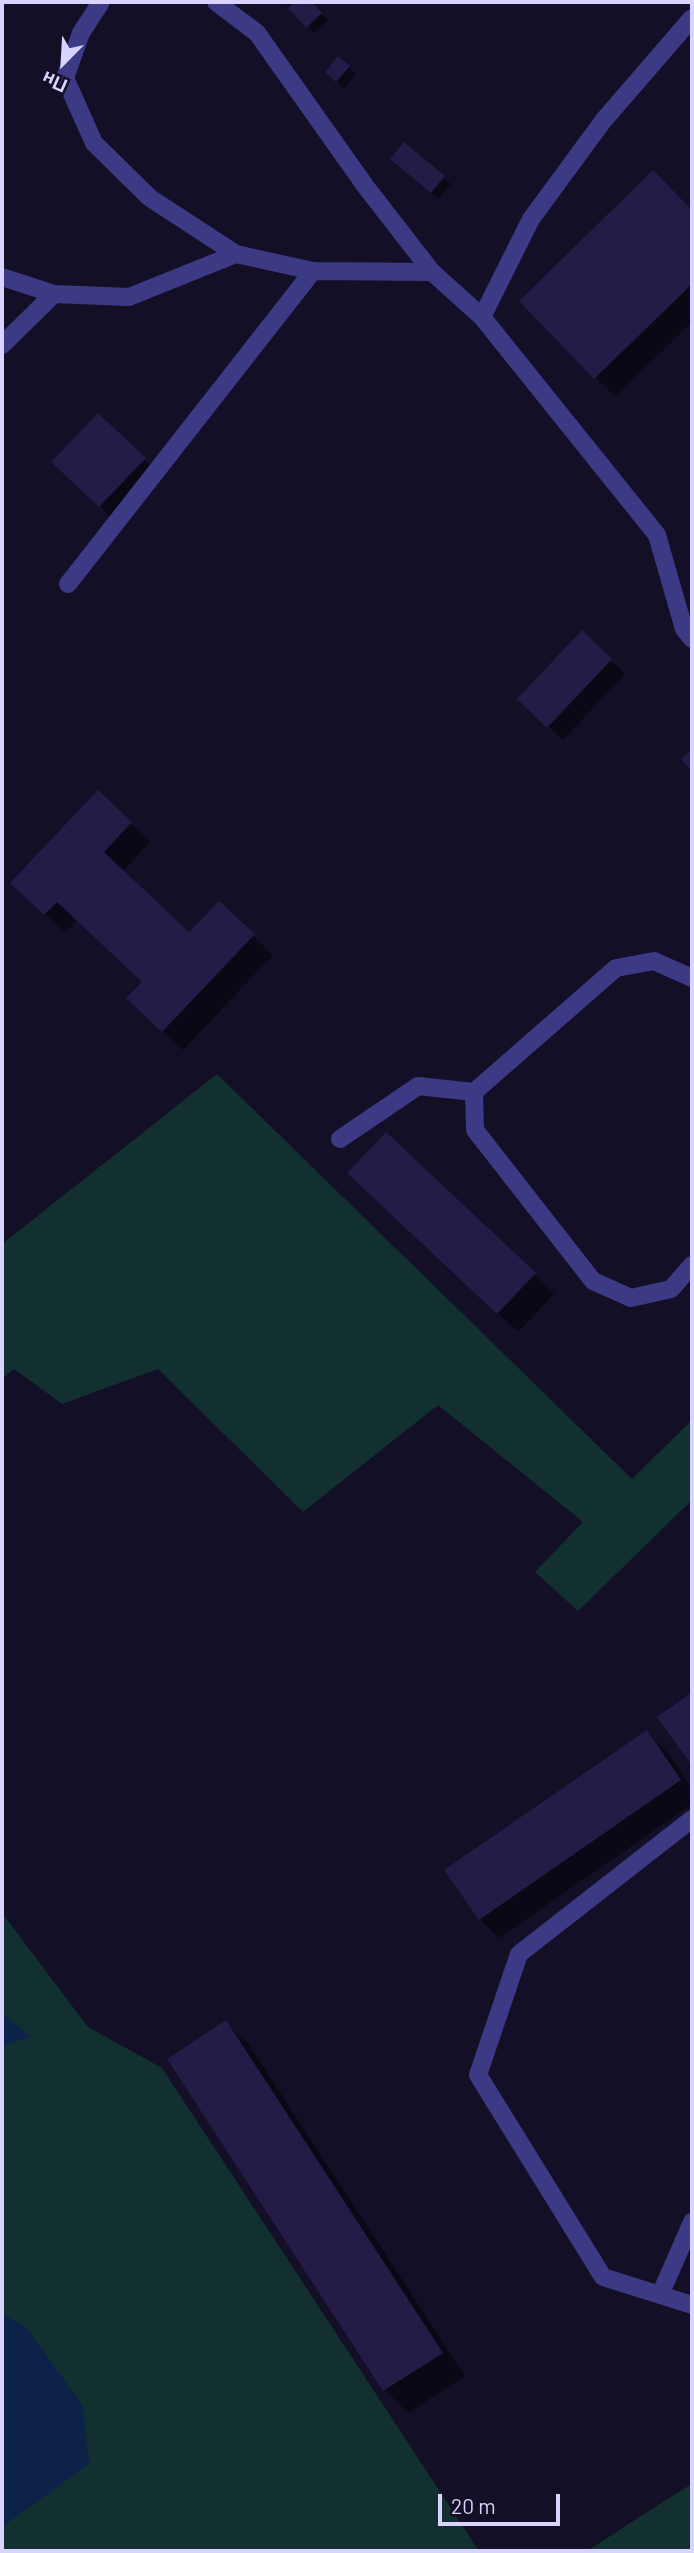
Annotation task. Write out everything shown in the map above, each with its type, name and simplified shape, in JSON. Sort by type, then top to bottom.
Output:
[{"type":"street","points":[[101,2],[81,33],[65,78],[94,143],[150,198],[236,254],[313,271],[432,272]]},
{"type":"street","points":[[216,2],[257,33],[366,187],[432,272],[482,317],[657,535],[684,629],[692,639]]},
{"type":"street","points":[[482,317],[531,219],[603,121],[692,18]]},
{"type":"street","points":[[2,277],[54,294],[129,297],[236,254]]},
{"type":"street","points":[[68,584],[313,271]]},
{"type":"street","points":[[2,345],[54,294]]},
{"type":"street","points":[[340,1139],[418,1086],[474,1092],[616,968],[654,961],[692,978]]},
{"type":"street","points":[[474,1092],[475,1130],[593,1281],[631,1298],[671,1289],[692,1265]]},
{"type":"street","points":[[692,1819],[519,1954],[478,2075],[603,2277],[692,2305]]},
{"type":"street","points":[[660,2295],[692,2222]]},
{"type":"green space","points":[[217,1074],[632,1479],[692,1420],[692,1500],[578,1611],[535,1572],[583,1522],[438,1405],[303,1512],[158,1369],[62,1404],[14,1369],[2,1379],[2,1244]]},
{"type":"green space","points":[[2,1913],[88,2027],[162,2068],[479,2551],[2,2551]]},
{"type":"green space","points":[[692,2484],[692,2551],[587,2551],[672,2496]]},
{"type":"water","points":[[2,2013],[31,2037],[2,2046]]},
{"type":"water","points":[[2,2314],[26,2327],[83,2406],[89,2464],[2,2527]]},
{"type":"building","points":[[295,2],[312,2],[322,13],[306,28],[288,8]]},
{"type":"building","points":[[338,56],[350,66],[336,82],[325,72]]},
{"type":"building","points":[[404,142],[445,176],[431,193],[390,159]]},
{"type":"building","points":[[653,170],[692,210],[692,284],[594,379],[519,301]]},
{"type":"building","points":[[98,413],[146,458],[99,507],[51,462]]},
{"type":"building","points":[[582,630],[612,659],[547,728],[517,699]]},
{"type":"building","points":[[692,749],[692,771],[681,759]]},
{"type":"building","points":[[98,790],[132,822],[104,852],[189,932],[219,901],[255,934],[162,1032],[126,998],[142,982],[57,902],[44,915],[10,883]]},
{"type":"building","points":[[386,1132],[536,1273],[497,1314],[347,1173]]},
{"type":"building","points":[[692,1692],[692,1761],[690,1763],[657,1717]]},
{"type":"building","points":[[647,1730],[681,1780],[479,1920],[444,1870]]},
{"type":"building","points":[[226,2020],[443,2353],[383,2391],[167,2059]]}]
